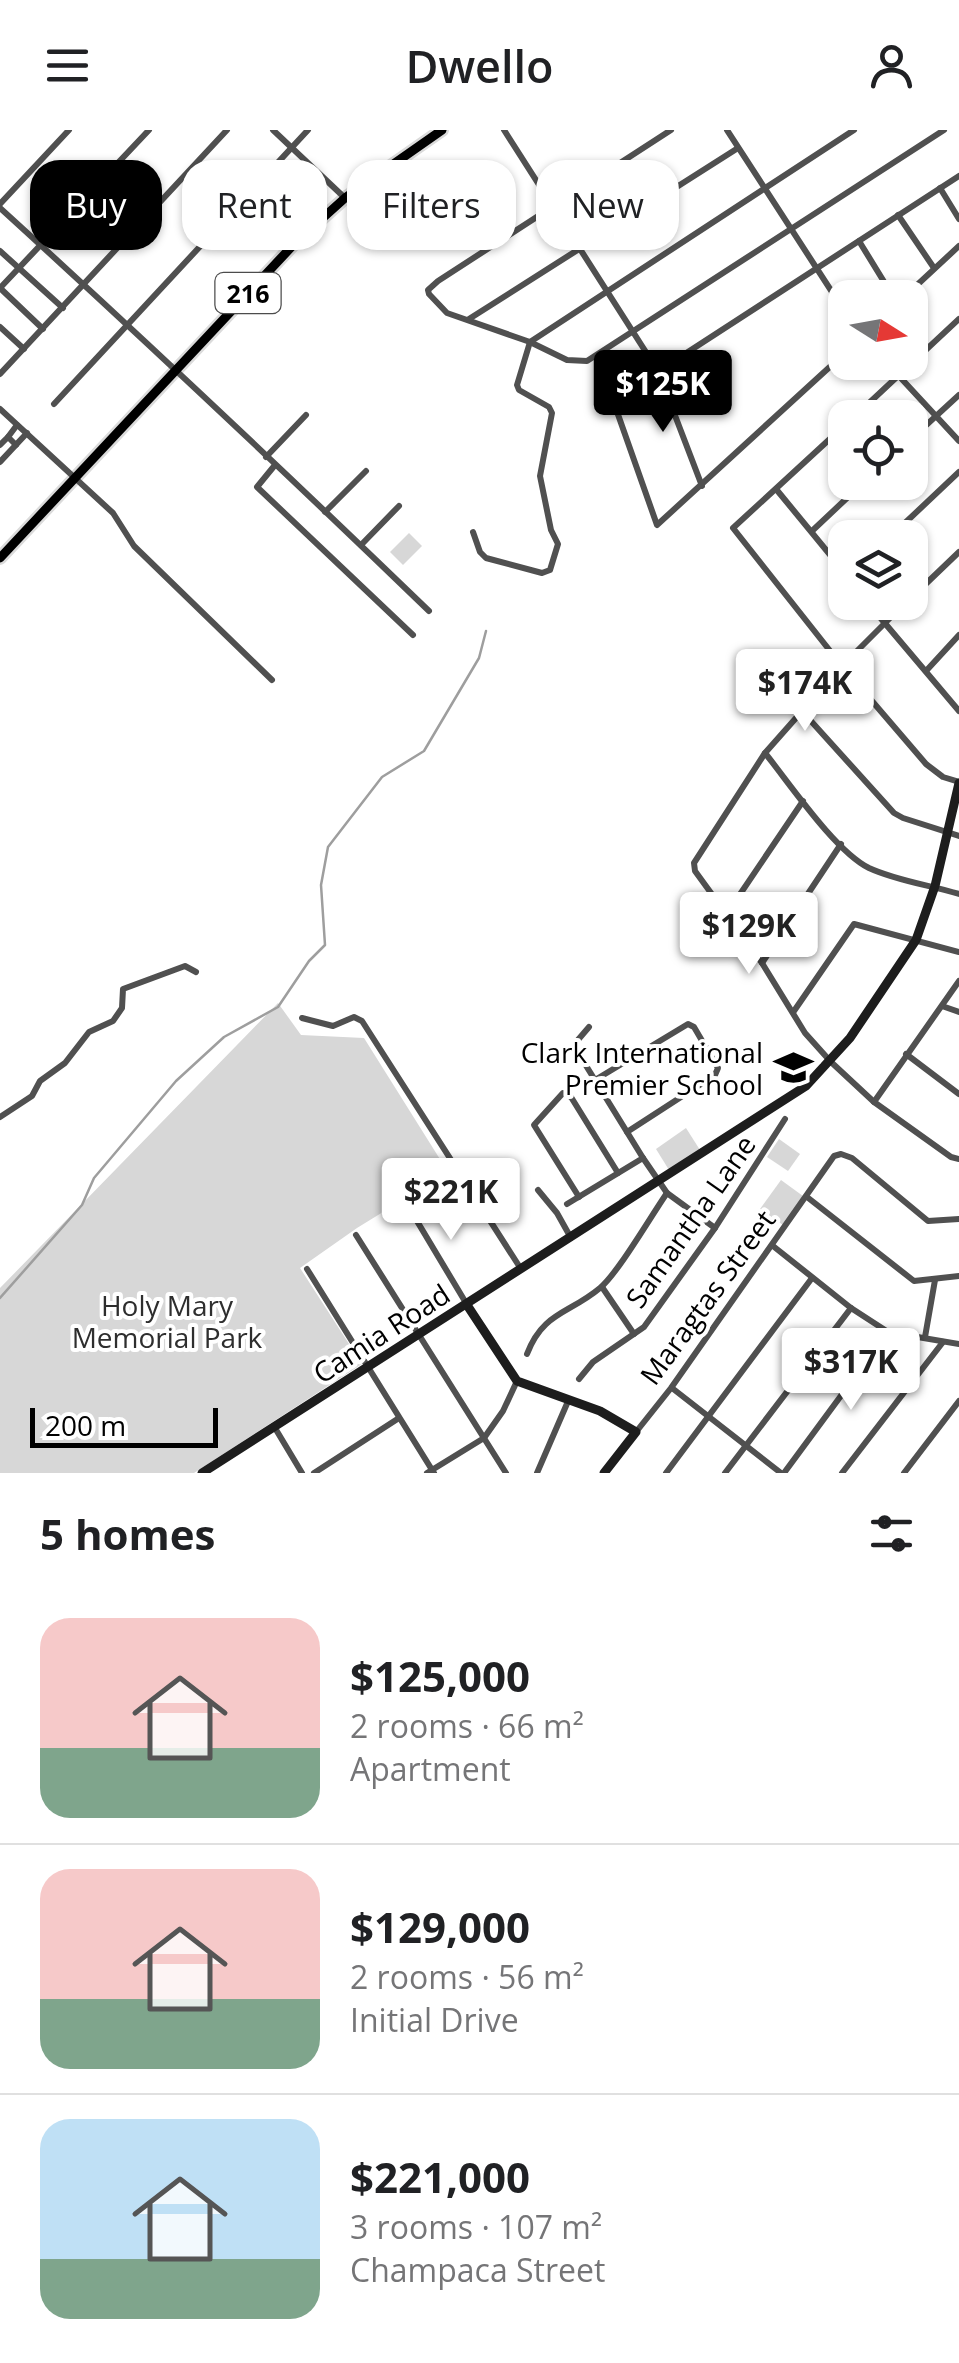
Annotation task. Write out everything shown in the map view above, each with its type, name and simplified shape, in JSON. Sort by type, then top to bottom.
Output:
[{"type":"main road","name":"216","points":[[399,160],[442,130]]},
{"type":"main road","name":"216","points":[[0,558],[296,242],[345,198]]},
{"type":"street","points":[[30,235],[0,206],[69,130]]},
{"type":"street","points":[[121,160],[149,130]]},
{"type":"street","points":[[2,369],[227,130]]},
{"type":"street","points":[[273,130],[345,198]]},
{"type":"street","points":[[54,404],[308,130]]},
{"type":"street","points":[[504,130],[536,180]]},
{"type":"street","points":[[624,160],[671,130]]},
{"type":"street","points":[[727,130],[828,287]]},
{"type":"street","points":[[473,532],[486,558],[526,570],[546,572],[558,551],[540,476],[552,413],[517,385],[530,342],[854,130]]},
{"type":"street","points":[[536,217],[438,281],[428,294],[447,313],[578,363],[587,361],[944,130]]},
{"type":"street","points":[[679,185],[738,148]]},
{"type":"street","points":[[828,369],[660,526],[656,525],[615,406],[617,398],[959,176]]},
{"type":"street","points":[[940,188],[959,219]]},
{"type":"street","points":[[898,215],[934,268]]},
{"type":"street","points":[[859,241],[883,280]]},
{"type":"street","points":[[922,280],[959,246]]},
{"type":"street","points":[[0,250],[63,308]]},
{"type":"street","points":[[36,250],[0,288],[43,329]]},
{"type":"street","points":[[46,250],[429,611]]},
{"type":"street","points":[[468,320],[574,250]]},
{"type":"street","points":[[581,250],[658,371],[702,486]]},
{"type":"street","points":[[928,348],[959,319]]},
{"type":"street","points":[[0,326],[24,349]]},
{"type":"street","points":[[872,400],[894,380]]},
{"type":"street","points":[[902,380],[959,442]]},
{"type":"street","points":[[928,424],[959,395]]},
{"type":"street","points":[[0,409],[116,517],[134,546],[272,680]]},
{"type":"street","points":[[266,457],[306,415]]},
{"type":"street","points":[[0,445],[17,424]]},
{"type":"street","points":[[0,462],[27,434]]},
{"type":"street","points":[[8,437],[16,445]]},
{"type":"street","points":[[828,440],[733,528],[842,666],[933,772],[959,783]]},
{"type":"street","points":[[274,465],[257,487],[412,635]]},
{"type":"street","points":[[325,512],[366,471]]},
{"type":"street","points":[[908,520],[959,472]]},
{"type":"street","points":[[776,489],[828,551]]},
{"type":"street","points":[[812,531],[845,500]]},
{"type":"street","points":[[360,545],[399,506]]},
{"type":"street","points":[[928,582],[959,552]]},
{"type":"street","points":[[881,620],[959,711]]},
{"type":"street","points":[[888,620],[765,753],[694,863],[695,871],[762,963],[806,1033],[831,1062],[874,1102],[959,1159]]},
{"type":"street","points":[[926,671],[959,635]]},
{"type":"street","points":[[801,710],[894,812],[954,834]]},
{"type":"street","points":[[765,753],[803,801],[864,866],[959,894]]},
{"type":"street","name":"Camia Road","points":[[202,1473],[794,1095],[831,1062],[916,940],[954,834],[959,783]]},
{"type":"street","points":[[726,915],[803,801]]},
{"type":"street","points":[[762,963],[842,844]]},
{"type":"street","points":[[794,1012],[854,924],[959,952]]},
{"type":"street","points":[[0,1117],[32,1096],[40,1081],[65,1063],[89,1032],[114,1022],[122,1008],[123,990],[186,966],[196,972]]},
{"type":"street","points":[[874,1102],[959,981]]},
{"type":"street","points":[[942,1006],[959,1012]]},
{"type":"street","points":[[302,1018],[326,1026],[354,1017],[362,1021],[522,1270]]},
{"type":"street","points":[[595,1080],[685,1025],[694,1027],[717,1065],[717,1073],[627,1132]]},
{"type":"street","points":[[588,1027],[575,1047],[658,1183],[715,1228]]},
{"type":"street","points":[[906,1054],[959,1094]]},
{"type":"street","points":[[579,1197],[534,1125],[563,1093],[571,1098],[618,1173]]},
{"type":"street","name":"Samantha Lane","points":[[578,1379],[593,1362],[644,1327],[715,1228],[785,1119]]},
{"type":"street","name":"Maragtas Street","points":[[604,1473],[672,1388],[834,1156],[848,1155],[928,1221],[959,1220]]},
{"type":"street","points":[[567,1204],[643,1158]]},
{"type":"street","points":[[538,1190],[571,1238]]},
{"type":"street","points":[[527,1354],[534,1336],[547,1320],[602,1287],[667,1193]]},
{"type":"street","points":[[808,1197],[907,1278],[918,1282],[959,1276]]},
{"type":"street","points":[[404,1201],[517,1381],[600,1410],[636,1432]]},
{"type":"street","points":[[356,1236],[506,1473]]},
{"type":"street","points":[[773,1246],[888,1332],[959,1344]]},
{"type":"street","points":[[307,1269],[431,1472],[484,1438],[517,1381]]},
{"type":"street","points":[[666,1473],[812,1278]]},
{"type":"street","points":[[925,1336],[935,1280]]},
{"type":"street","points":[[602,1287],[634,1334]]},
{"type":"street","points":[[725,1473],[851,1308]]},
{"type":"street","points":[[672,1388],[783,1473],[888,1332]]},
{"type":"street","points":[[842,1473],[943,1342]]},
{"type":"street","points":[[536,1473],[569,1398]]},
{"type":"street","points":[[904,1473],[959,1401]]},
{"type":"street","points":[[314,1473],[399,1418]]},
{"type":"street","points":[[275,1428],[302,1473]]},
{"type":"green space","points":[[409,533],[422,546],[403,565],[390,552]]},
{"type":"green space","name":"Holy Mary Memorial Park","points":[[278,1003],[301,1035],[364,1038],[448,1172],[300,1268],[362,1364],[194,1473],[0,1473],[0,1288]]},
{"type":"green space","points":[[686,1128],[700,1150],[669,1170],[656,1149]]},
{"type":"green space","points":[[779,1139],[800,1154],[788,1171],[767,1157]]},
{"type":"green space","points":[[781,1180],[803,1196],[783,1225],[760,1209]]},
{"type":"waterway","points":[[0,1298],[82,1205],[94,1178],[176,1081],[224,1037],[278,1007],[309,961],[325,945],[321,885],[328,847],[382,777],[424,751],[479,658],[486,631]]},
{"type":"place","name":"Clark International Premier School","points":[[793,1068]]}]
